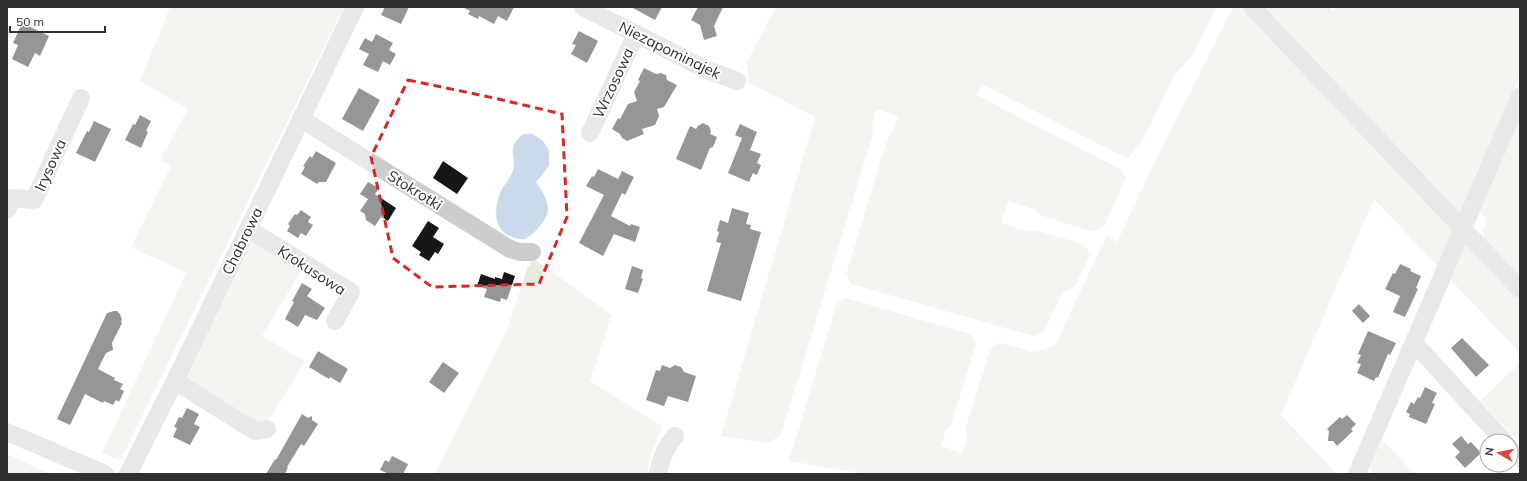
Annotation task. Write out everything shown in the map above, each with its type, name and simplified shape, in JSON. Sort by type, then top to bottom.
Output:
[{"type":"street","name":"Chabrowa","points":[[128,474],[175,381],[355,7]]},
{"type":"street","name":"Niezapominajek","points":[[583,7],[705,69],[737,81]]},
{"type":"street","points":[[1252,7],[1520,289]]},
{"type":"street","name":"Wrzosowa","points":[[590,133],[636,34]]},
{"type":"street","points":[[1357,474],[1520,96]]},
{"type":"street","name":"Irysowa","points":[[7,210],[13,198],[34,200],[81,98]]},
{"type":"street","name":"Stokrotki","points":[[301,119],[510,249],[520,252],[532,252]]},
{"type":"street","name":"Krokusowa","points":[[248,229],[351,292],[335,321]]},
{"type":"street","points":[[1414,343],[1497,433]]},
{"type":"street","points":[[175,381],[255,431],[267,429]]},
{"type":"street","points":[[7,432],[105,474]]},
{"type":"street","points":[[658,474],[662,456],[668,444],[675,436]]},
{"type":"highlighted area","points":[[408,80],[562,114],[567,217],[539,284],[432,287],[393,258],[371,157]]},
{"type":"shaded area","points":[[170,7],[344,7],[120,461],[102,453],[186,273],[131,247],[171,166],[160,161],[188,109],[140,81]]},
{"type":"shaded area","points":[[776,7],[1217,7],[1194,53],[1175,75],[1144,138],[1128,159],[982,84],[977,95],[1122,170],[1126,178],[1104,227],[1093,232],[1040,215],[1034,209],[1008,201],[1001,223],[1026,231],[1035,230],[1086,245],[1090,255],[1075,286],[1062,294],[1043,332],[1033,336],[851,284],[846,274],[888,137],[893,131],[899,116],[876,109],[872,126],[873,134],[781,435],[768,443],[721,436],[815,117],[749,83],[747,62]]},
{"type":"shaded area","points":[[1233,7],[1246,7],[1520,297],[1520,353],[1374,199],[1281,415],[1337,474],[867,474],[789,461],[837,302],[846,298],[970,334],[976,344],[951,425],[945,432],[941,446],[962,453],[967,439],[965,430],[990,349],[999,343],[1035,352],[1055,345],[1107,235],[1117,242],[1152,168]]},
{"type":"shaded area","points":[[1260,7],[1329,7],[1333,11],[1337,7],[1520,7],[1520,76],[1465,211],[1455,212]]},
{"type":"shaded area","points":[[1520,116],[1520,280],[1486,245],[1483,230],[1487,220],[1480,212]]},
{"type":"shaded area","points":[[254,239],[302,269],[262,336],[305,361],[269,420],[254,424],[186,380]]},
{"type":"shaded area","points":[[534,259],[612,315],[590,381],[662,426],[651,454],[647,474],[435,474],[507,329],[527,269]]},
{"type":"shaded area","points":[[1520,363],[1520,443],[1519,433],[1510,433],[1480,401]]},
{"type":"shaded area","points":[[1382,440],[1415,474],[1372,474],[1370,467]]},
{"type":"shaded area","points":[[7,454],[50,474],[7,474]]},
{"type":"water","points":[[523,134],[533,134],[543,141],[549,150],[549,166],[536,182],[545,197],[548,213],[531,235],[527,238],[521,239],[508,235],[499,226],[496,207],[500,193],[513,169],[514,145]]},
{"type":"building","points":[[385,7],[409,7],[401,24],[381,15]]},
{"type":"building","points":[[462,7],[514,7],[507,21],[498,16],[494,24],[479,16],[478,19],[468,14],[470,11]]},
{"type":"building","points":[[631,7],[662,7],[655,20]]},
{"type":"building","points":[[698,7],[723,7],[714,26],[717,36],[704,40],[700,25],[691,20]]},
{"type":"building","points":[[22,23],[49,36],[40,56],[35,53],[28,67],[12,59],[18,45],[13,43]]},
{"type":"building","points":[[579,31],[598,41],[587,63],[571,54],[576,45],[572,44]]},
{"type":"building","points":[[376,34],[393,43],[389,50],[396,54],[390,65],[383,61],[378,72],[363,65],[369,54],[359,49],[365,38],[372,42]]},
{"type":"building","points":[[644,68],[656,74],[661,73],[666,75],[667,80],[677,85],[664,107],[657,109],[659,116],[655,125],[642,129],[644,134],[627,141],[612,129],[618,118],[620,119],[628,104],[637,101],[634,92],[640,81],[638,80]]},
{"type":"building","points":[[359,88],[380,100],[363,131],[342,119]]},
{"type":"building","points":[[140,115],[151,121],[146,131],[148,132],[141,148],[125,140],[133,124],[135,125]]},
{"type":"building","points":[[94,121],[111,129],[95,162],[76,153]]},
{"type":"building","points":[[703,123],[709,126],[711,131],[710,134],[717,137],[713,147],[710,148],[701,170],[676,159],[690,126],[696,129]]},
{"type":"building","points":[[740,124],[757,132],[750,150],[761,154],[757,163],[761,165],[757,175],[753,173],[749,182],[728,173],[742,138],[735,135]]},
{"type":"building","points":[[316,151],[336,163],[326,182],[319,182],[317,184],[301,174],[305,167],[303,166],[310,156],[312,158]]},
{"type":"building","points":[[443,161],[468,178],[457,194],[433,178]]},
{"type":"building","points":[[598,169],[618,179],[622,171],[634,177],[625,195],[622,193],[611,216],[630,226],[631,224],[640,227],[635,242],[614,234],[603,256],[579,243],[604,195],[586,186],[592,176],[594,177]]},
{"type":"building","points":[[368,182],[379,188],[375,194],[396,208],[388,221],[381,217],[375,226],[366,220],[365,214],[360,211],[368,199],[360,194]]},
{"type":"building","points":[[732,208],[749,213],[746,224],[751,225],[750,229],[761,232],[741,301],[707,291],[721,243],[716,242],[720,220],[728,223]]},
{"type":"building","points":[[301,210],[311,217],[308,222],[313,225],[306,236],[301,233],[298,238],[287,231],[290,226],[288,224],[295,214],[297,215]]},
{"type":"building","points":[[428,221],[439,228],[433,237],[444,244],[438,254],[435,252],[429,261],[419,255],[421,252],[412,246]]},
{"type":"building","points":[[1400,264],[1421,276],[1416,288],[1418,289],[1405,317],[1393,312],[1400,296],[1385,289],[1393,273],[1395,274]]},
{"type":"building","points":[[632,266],[643,270],[641,278],[643,279],[638,293],[625,289]]},
{"type":"building","points":[[504,272],[515,276],[507,300],[501,298],[500,302],[484,297],[487,289],[477,286],[481,274],[495,279],[495,277],[502,279]]},
{"type":"building","points":[[302,283],[312,289],[307,296],[325,308],[317,320],[305,315],[298,327],[285,319],[294,302],[292,301]]},
{"type":"building","points":[[1359,304],[1370,316],[1363,323],[1352,311]]},
{"type":"building","points":[[117,311],[120,314],[122,323],[112,343],[113,350],[106,353],[98,369],[115,378],[114,380],[123,384],[120,389],[124,391],[119,402],[116,400],[113,405],[104,401],[103,403],[85,394],[70,425],[57,419],[107,313]]},
{"type":"building","points":[[1368,331],[1396,343],[1390,355],[1388,354],[1378,378],[1376,377],[1374,381],[1357,373],[1361,364],[1357,363],[1361,355],[1358,354]]},
{"type":"building","points":[[1462,338],[1489,365],[1476,377],[1451,348]]},
{"type":"building","points":[[318,351],[348,369],[340,383],[330,377],[329,379],[309,367]]},
{"type":"building","points":[[443,362],[459,373],[444,393],[429,382]]},
{"type":"building","points":[[662,365],[670,368],[675,365],[681,367],[684,372],[696,376],[688,402],[668,396],[664,406],[646,400],[656,370],[660,371]]},
{"type":"building","points":[[1425,387],[1437,393],[1432,403],[1435,404],[1426,424],[1409,417],[1410,414],[1406,412],[1411,402],[1414,404],[1418,397],[1420,398]]},
{"type":"building","points":[[187,408],[199,414],[194,424],[200,427],[190,445],[173,437],[177,428],[174,427],[179,417],[182,418]]},
{"type":"building","points":[[302,414],[308,418],[312,416],[312,420],[318,424],[304,446],[301,444],[287,467],[285,474],[266,474],[275,459],[276,460]]},
{"type":"building","points":[[1347,415],[1356,424],[1351,429],[1353,431],[1337,446],[1333,441],[1328,441],[1329,431],[1327,429],[1340,417],[1342,419]]},
{"type":"building","points":[[1461,436],[1468,444],[1471,442],[1479,451],[1479,455],[1465,468],[1455,457],[1460,452],[1452,444]]},
{"type":"building","points":[[392,456],[408,464],[403,474],[389,474],[380,470],[385,460],[389,462]]}]
